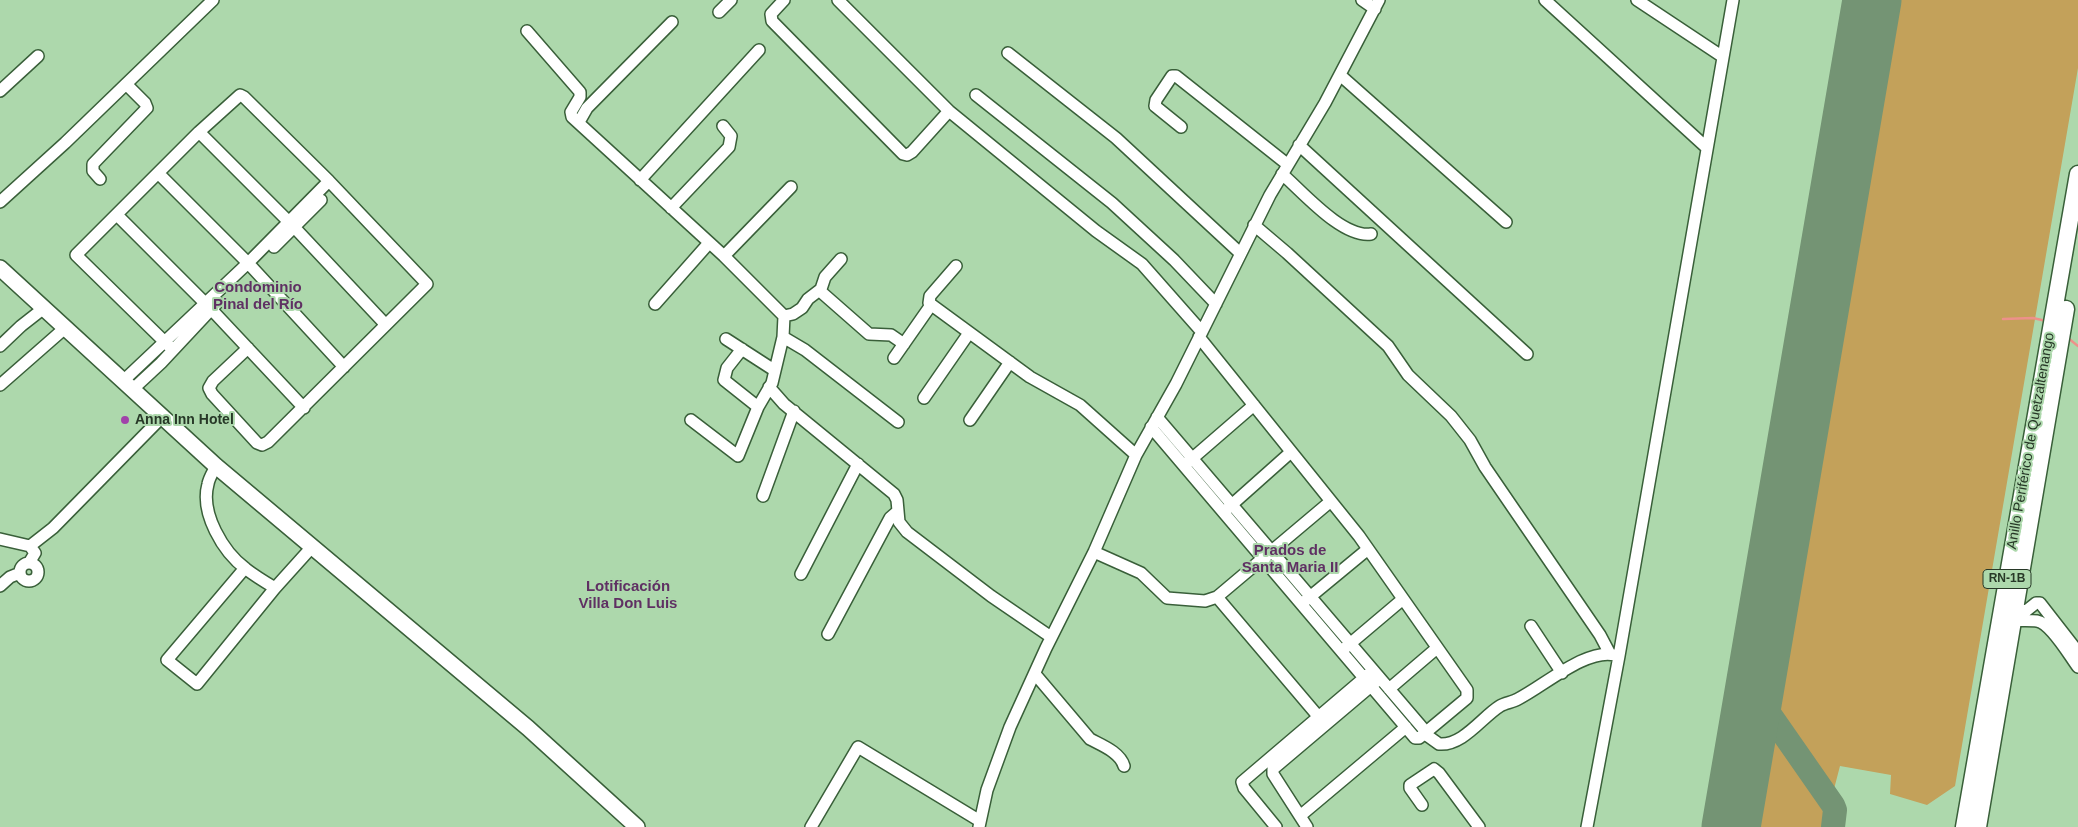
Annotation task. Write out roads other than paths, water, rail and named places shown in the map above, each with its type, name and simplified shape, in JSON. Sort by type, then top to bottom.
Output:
[{"type":"highway","name":"Anillo Periférico de Quetzaltenango","points":[[1981,824],[2015,615],[2078,174]]},
{"type":"highway","name":"Anillo Periférico de Quetzaltenango","points":[[1964,827],[2057,327],[2078,238]]},
{"type":"main road","points":[[0,268],[216,466],[311,548],[528,728],[637,827]]},
{"type":"street","points":[[0,202],[65,143],[213,0]]},
{"type":"street","points":[[720,12],[731,0]]},
{"type":"street","points":[[784,0],[771,14],[772,22],[903,154],[907,155],[912,152],[949,111]]},
{"type":"street","points":[[838,0],[949,111],[1096,231],[1142,264],[1201,335],[1368,549],[1467,690],[1468,695],[1423,735]]},
{"type":"street","points":[[811,827],[858,747],[980,824],[987,790],[1000,752],[1051,637],[1094,552],[1136,455],[1201,335],[1240,252],[1285,169],[1340,76],[1377,5],[1362,0]]},
{"type":"street","points":[[1545,0],[1557,4],[1707,148]]},
{"type":"street","points":[[1637,0],[1723,57]]},
{"type":"street","points":[[1587,827],[1614,655],[1734,0]]},
{"type":"street","points":[[579,122],[587,108],[672,22]]},
{"type":"street","points":[[527,31],[580,92],[580,98],[571,112],[572,117],[724,256],[784,316]]},
{"type":"street","points":[[640,180],[759,50]]},
{"type":"street","points":[[1008,53],[1116,138],[1240,252]]},
{"type":"street","points":[[0,91],[38,56]]},
{"type":"street","points":[[1181,127],[1155,106],[1156,100],[1169,79],[1174,76],[1285,169],[1342,227],[1358,234],[1371,234]]},
{"type":"street","points":[[1340,76],[1506,222]]},
{"type":"street","points":[[100,179],[93,170],[93,164],[147,108],[145,103],[126,84]]},
{"type":"street","points":[[169,346],[76,255],[199,132],[237,96],[242,95],[332,184],[427,284],[304,408],[265,444],[259,444],[250,436],[212,394],[210,388],[213,381],[248,348]]},
{"type":"street","points":[[976,95],[1112,203],[1174,260],[1216,304]]},
{"type":"street","points":[[671,208],[729,147],[731,136],[722,126]]},
{"type":"street","points":[[199,132],[292,224],[386,325]]},
{"type":"street","points":[[1299,145],[1527,354]]},
{"type":"street","points":[[158,174],[250,266],[344,366]]},
{"type":"street","points":[[127,386],[150,373],[169,346],[332,184]]},
{"type":"street","points":[[724,256],[790,187]]},
{"type":"street","points":[[117,215],[209,306],[304,408]]},
{"type":"street","points":[[1254,226],[1282,248],[1388,346],[1408,376],[1456,423],[1470,440],[1485,467],[1614,655]]},
{"type":"street","points":[[655,304],[710,243]]},
{"type":"street","points":[[784,316],[798,312],[812,295],[820,291],[825,277],[841,259]]},
{"type":"street","points":[[956,266],[930,296],[928,301],[931,306],[1030,376],[1080,405],[1136,455]]},
{"type":"street","points":[[820,291],[869,334],[890,335],[904,344]]},
{"type":"street","points":[[894,358],[931,306]]},
{"type":"street","points":[[0,346],[44,308]]},
{"type":"street","points":[[691,420],[738,456],[758,407],[769,387],[782,337],[784,316]]},
{"type":"street","points":[[0,385],[65,328]]},
{"type":"street","points":[[924,398],[969,333]]},
{"type":"street","points":[[782,337],[805,350],[898,422]]},
{"type":"street","points":[[726,339],[774,370]]},
{"type":"street","points":[[127,386],[141,364],[169,346]]},
{"type":"street","points":[[742,349],[726,368],[724,380],[758,407]]},
{"type":"street","points":[[970,420],[1010,362]]},
{"type":"street","points":[[141,364],[150,373]]},
{"type":"street","points":[[769,387],[778,398],[894,494],[897,500],[899,522],[910,536],[1051,637]]},
{"type":"street","points":[[1188,462],[1254,405]]},
{"type":"street","points":[[763,496],[794,411]]},
{"type":"street","points":[[30,546],[53,528],[162,417]]},
{"type":"street","points":[[1154,422],[1372,678],[1406,727],[1439,744],[1454,742],[1501,705],[1517,700],[1585,660],[1614,655]]},
{"type":"street","points":[[1228,508],[1291,452]]},
{"type":"street","points":[[801,574],[858,464]]},
{"type":"street","points":[[216,466],[208,484],[206,499],[208,510],[222,540],[245,568],[275,588]]},
{"type":"street","points":[[1094,552],[1141,573],[1167,598],[1205,601],[1217,597],[1330,501]]},
{"type":"street","points":[[828,634],[890,518],[898,511]]},
{"type":"street","points":[[0,539],[30,546],[34,553],[29,563]]},
{"type":"street","points":[[245,568],[167,660],[197,684],[275,588],[311,548]]},
{"type":"street","points":[[1306,600],[1368,549]]},
{"type":"street","points":[[29,563],[37,567],[38,573],[30,581],[24,580],[20,573],[23,565],[29,563]]},
{"type":"street","points":[[0,586],[10,576],[20,573]]},
{"type":"street","points":[[1217,597],[1322,720]]},
{"type":"street","points":[[1346,647],[1403,599]]},
{"type":"street","points":[[2015,615],[2026,611],[2036,603],[2040,603],[2078,652]]},
{"type":"street","points":[[2015,615],[2044,624],[2052,631],[2078,667]]},
{"type":"street","points":[[1531,626],[1562,673]]},
{"type":"street","points":[[1389,689],[1437,648]]},
{"type":"street","points":[[1035,674],[1090,739],[1101,743],[1120,758],[1124,766]]},
{"type":"street","points":[[1276,827],[1244,788],[1242,782],[1322,720],[1372,678]]},
{"type":"street","points":[[1372,678],[1389,689],[1423,735]]},
{"type":"street","points":[[1307,827],[1272,770],[1322,720]]},
{"type":"street","points":[[1300,816],[1406,727]]},
{"type":"street","points":[[1422,805],[1410,788],[1410,785],[1434,768],[1480,827]]},
{"type":"waterway","points":[[2003,319],[2033,318],[2046,321]]},
{"type":"waterway","points":[[2068,338],[2078,346]]},
{"type":"place","name":"Anna Inn Hotel","points":[[125,420]]},
{"type":"district","name":"Condominio Pinal del Río","points":[[258,296]]},
{"type":"district","name":"Prados de Santa Maria II","points":[[1290,560]]},
{"type":"district","name":"Lotificación Villa Don Luis","points":[[628,596]]}]
